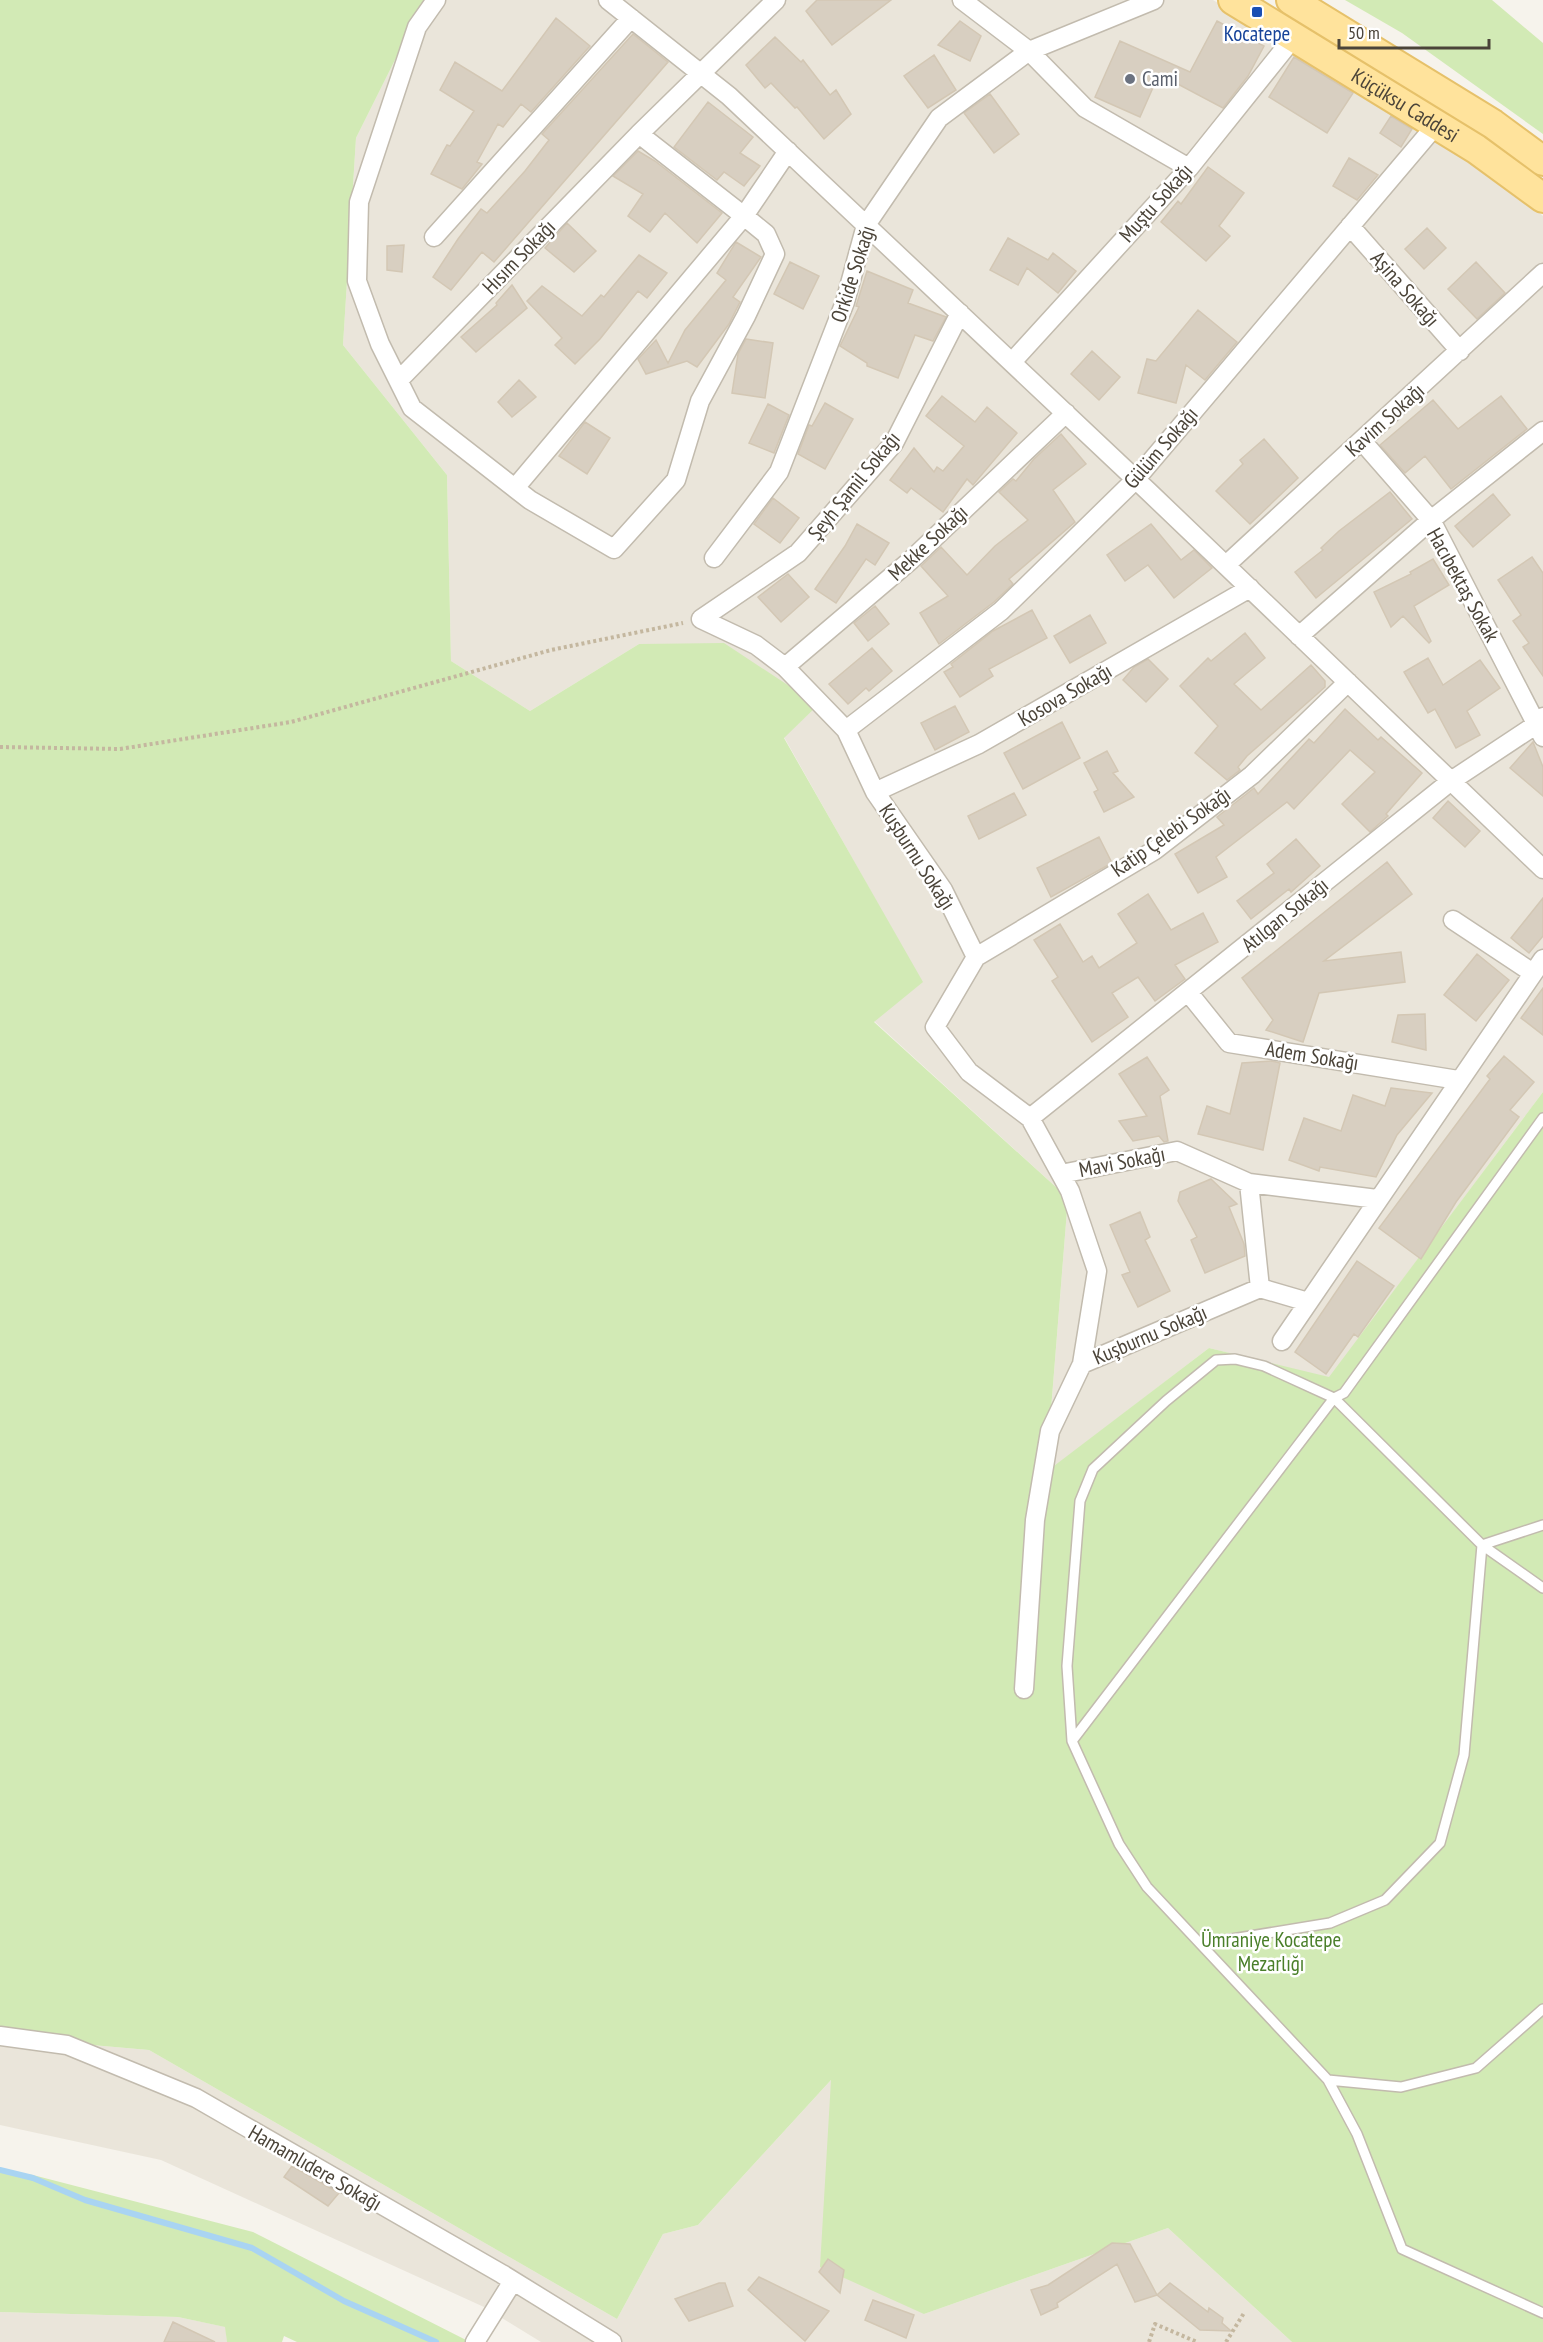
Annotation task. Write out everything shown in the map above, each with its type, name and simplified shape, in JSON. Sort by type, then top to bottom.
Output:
[{"type":"main road","name":"Küçüksu Caddesi","points":[[1233,0],[1476,149],[1543,198]]},
{"type":"main road","name":"Küçüksu Caddesi","points":[[1291,0],[1493,124],[1543,161]]},
{"type":"street","points":[[436,0],[417,27],[359,202],[357,281],[380,344],[412,408],[515,488],[614,549],[676,480],[700,401],[746,316],[775,254],[766,234],[639,134]]},
{"type":"street","points":[[608,0],[702,74],[788,151],[1136,479],[1543,869]]},
{"type":"street","points":[[702,74],[776,0]]},
{"type":"street","points":[[962,0],[1029,51],[1085,108],[1189,168]]},
{"type":"street","name":"Orkide Sokağı","points":[[714,558],[779,472],[845,302],[866,225],[939,118],[1029,51],[1155,0]]},
{"type":"street","points":[[434,237],[631,18]]},
{"type":"street","name":"Muştu Sokağı","points":[[1012,362],[1189,168],[1294,37]]},
{"type":"street","name":"Hısım Sokağı","points":[[399,380],[639,134],[702,74]]},
{"type":"street","name":"Gülüm Sokağı","points":[[846,730],[1001,611],[1136,479],[1436,125]]},
{"type":"street","points":[[515,488],[744,216],[788,151]]},
{"type":"street","name":"Aşina Sokağı","points":[[1350,226],[1460,351]]},
{"type":"street","name":"Kavim Sokağı","points":[[1226,565],[1543,273]]},
{"type":"street","name":"Şeyh Şamil Sokağı","points":[[701,619],[798,553],[894,443],[960,313]]},
{"type":"street","name":"Mekke Sokağı","points":[[785,667],[911,560],[1066,413]]},
{"type":"street","points":[[1362,441],[1431,520],[1543,431]]},
{"type":"street","name":"Hacıbektaş Sokak","points":[[1299,636],[1431,520],[1541,726]]},
{"type":"street","name":"Kosova Sokağı","points":[[875,792],[979,744],[1250,588]]},
{"type":"street","name":"Kuşburnu Sokağı","points":[[701,619],[756,645],[785,667],[846,730],[875,792],[943,890],[976,957],[935,1027],[969,1072],[1030,1118],[1070,1191],[1097,1271],[1082,1364]]},
{"type":"street","name":"Katip Çelebi Sokağı","points":[[976,957],[1155,850],[1252,774],[1348,682]]},
{"type":"street","name":"Atılgan Sokağı","points":[[1030,1118],[1451,781],[1541,726]]},
{"type":"street","points":[[1282,1341],[1538,966],[1453,920]]},
{"type":"street","name":"Adem Sokağı","points":[[1188,992],[1229,1042],[1458,1080]]},
{"type":"street","name":"Mavi Sokağı","points":[[1061,1174],[1177,1151],[1249,1183],[1377,1199]]},
{"type":"street","points":[[1249,1183],[1260,1288],[1308,1302]]},
{"type":"street","name":"Kuşburnu Sokağı","points":[[1082,1364],[1260,1288]]},
{"type":"street","points":[[1024,1689],[1035,1520],[1050,1431],[1082,1364]]},
{"type":"street","name":"Hamamlıdere Sokağı","points":[[0,2036],[67,2045],[196,2098],[513,2281],[612,2342]]},
{"type":"street","points":[[476,2342],[513,2281]]},
{"type":"lane","points":[[1072,1741],[1334,1398],[1344,1393],[1543,1118]]},
{"type":"lane","points":[[1543,1588],[1482,1545],[1334,1398],[1264,1366],[1235,1359],[1216,1360],[1166,1401],[1093,1469],[1080,1501],[1068,1654],[1072,1741],[1119,1844],[1147,1887],[1328,2080],[1357,2134],[1402,2249],[1543,2313]]},
{"type":"lane","points":[[1482,1545],[1543,1525]]},
{"type":"lane","points":[[1200,1944],[1330,1923],[1385,1900],[1440,1843],[1464,1755],[1482,1545]]},
{"type":"lane","points":[[1328,2080],[1401,2087],[1476,2068],[1543,2009]]},
{"type":"path","points":[[0,747],[120,749],[291,722],[540,652],[701,619]]},
{"type":"path","points":[[1226,2342],[1244,2313]]},
{"type":"path","points":[[1149,2342],[1155,2324],[1197,2342]]},
{"type":"shaded area","points":[[425,0],[1213,0],[1476,159],[1543,216],[1543,1092],[1329,1378],[1209,1348],[1046,1473],[1068,1198],[874,1021],[922,982],[784,737],[818,705],[639,644],[530,711],[451,661],[447,475],[343,345],[356,138]]},
{"type":"shaded area","points":[[0,2037],[149,2050],[617,2319],[663,2234],[698,2225],[832,2079],[924,2314],[1168,2228],[1292,2342],[541,2342],[484,2307],[161,2160],[0,2125]]},
{"type":"shaded area","points":[[0,2312],[178,2317],[226,2327],[227,2342],[0,2342]]},
{"type":"green space","name":"Ümraniye Kocatepe Mezarlığı","points":[[0,0],[425,0],[356,138],[343,345],[447,475],[451,661],[530,711],[639,644],[724,643],[818,705],[784,738],[923,982],[874,1022],[1068,1198],[1046,1472],[1209,1348],[1329,1377],[1543,1092],[1543,2342],[1292,2342],[1168,2228],[924,2314],[820,2267],[831,2080],[698,2225],[663,2234],[617,2319],[149,2050],[0,2037]]},
{"type":"green space","points":[[1345,0],[1492,0],[1543,43],[1543,134],[1402,33]]},
{"type":"green space","points":[[0,2170],[33,2175],[253,2232],[470,2342],[297,2342],[284,2336],[282,2342],[227,2342],[225,2327],[178,2317],[0,2312]]},
{"type":"building","points":[[817,0],[891,0],[832,45],[806,11]]},
{"type":"building","points":[[556,18],[590,46],[531,112],[521,104],[503,127],[498,124],[477,162],[482,164],[462,189],[431,174],[447,145],[450,146],[474,111],[440,90],[455,62],[502,91]]},
{"type":"building","points":[[960,21],[981,36],[970,61],[938,45]]},
{"type":"building","points":[[1217,21],[1264,46],[1248,76],[1223,108],[1159,74],[1140,117],[1095,97],[1120,41],[1190,72]]},
{"type":"building","points":[[633,34],[668,62],[494,262],[482,252],[451,290],[433,277],[481,209],[487,213],[549,140],[542,134]]},
{"type":"building","points":[[775,37],[801,62],[803,60],[830,95],[836,90],[851,114],[824,139],[797,107],[795,108],[771,83],[765,88],[746,65]]},
{"type":"building","points":[[934,55],[956,90],[928,108],[904,76]]},
{"type":"building","points":[[1294,57],[1353,93],[1327,133],[1269,97]]},
{"type":"building","points":[[990,94],[1019,134],[994,153],[964,113]]},
{"type":"building","points":[[708,102],[753,137],[740,153],[760,166],[744,186],[724,172],[717,180],[674,147]]},
{"type":"building","points":[[1391,116],[1412,129],[1401,147],[1380,133]]},
{"type":"building","points":[[638,151],[655,161],[722,213],[697,243],[665,213],[650,232],[628,216],[643,194],[613,176]]},
{"type":"building","points":[[1349,158],[1378,175],[1357,200],[1333,186]]},
{"type":"building","points":[[1208,167],[1244,193],[1219,226],[1230,236],[1206,261],[1161,222],[1178,201],[1181,204]]},
{"type":"building","points":[[567,223],[596,251],[574,272],[545,248]]},
{"type":"building","points":[[1427,228],[1446,248],[1424,269],[1405,249]]},
{"type":"building","points":[[1008,238],[1048,260],[1053,253],[1076,271],[1058,293],[1027,268],[1018,285],[990,270]]},
{"type":"building","points":[[736,242],[761,257],[733,297],[740,302],[729,324],[697,367],[687,361],[646,374],[638,359],[656,340],[668,363],[685,330],[726,280],[717,273]]},
{"type":"building","points":[[404,245],[402,272],[387,270],[387,246]]},
{"type":"building","points":[[639,255],[667,273],[647,298],[638,291],[600,339],[575,364],[555,345],[562,338],[527,301],[542,286],[582,316],[601,295],[604,297]]},
{"type":"building","points":[[790,262],[819,276],[803,309],[774,294]]},
{"type":"building","points":[[1476,262],[1505,293],[1477,319],[1448,289]]},
{"type":"building","points":[[867,271],[913,290],[908,303],[946,317],[933,341],[915,335],[898,378],[867,366],[867,363],[840,346],[859,307],[856,306]]},
{"type":"building","points":[[512,285],[527,308],[476,352],[461,337],[497,305],[496,303]]},
{"type":"building","points":[[1198,310],[1237,342],[1205,380],[1186,365],[1176,403],[1138,393],[1147,359],[1156,361]]},
{"type":"building","points":[[746,339],[773,343],[765,398],[732,393],[738,354]]},
{"type":"building","points":[[1092,351],[1120,377],[1099,400],[1071,374]]},
{"type":"building","points":[[519,380],[536,397],[512,417],[498,402]]},
{"type":"building","points":[[942,396],[975,422],[987,407],[1017,433],[973,485],[967,479],[943,512],[911,488],[907,493],[890,480],[914,448],[934,472],[937,467],[943,471],[964,446],[926,416]]},
{"type":"building","points":[[1501,396],[1527,429],[1451,489],[1425,456],[1405,473],[1380,445],[1433,400],[1458,429]]},
{"type":"building","points":[[825,403],[853,419],[825,469],[798,454],[809,425],[812,426]]},
{"type":"building","points":[[768,404],[789,415],[774,453],[749,443]]},
{"type":"building","points":[[585,422],[610,438],[587,474],[559,456]]},
{"type":"building","points":[[1061,434],[1086,464],[1053,490],[1075,522],[1009,579],[1013,584],[994,602],[939,644],[920,613],[948,596],[921,566],[941,547],[967,575],[995,546],[1028,520],[999,492],[1013,479],[1016,481],[1034,459]]},
{"type":"building","points":[[1264,439],[1298,478],[1250,524],[1216,491],[1243,464],[1240,460]]},
{"type":"building","points":[[1390,492],[1412,519],[1316,598],[1295,572],[1323,550],[1321,548],[1339,531]]},
{"type":"building","points":[[1493,494],[1510,515],[1473,547],[1455,526]]},
{"type":"building","points":[[773,498],[799,518],[780,543],[754,524]]},
{"type":"building","points":[[857,524],[889,543],[875,565],[866,559],[836,603],[815,589],[845,546]]},
{"type":"building","points":[[1151,524],[1181,560],[1194,550],[1212,568],[1174,598],[1148,565],[1125,581],[1107,555]]},
{"type":"building","points":[[1532,557],[1543,573],[1543,676],[1523,647],[1529,643],[1513,621],[1521,615],[1498,580]]},
{"type":"building","points":[[1433,559],[1449,585],[1414,606],[1431,641],[1429,643],[1403,616],[1391,627],[1374,592],[1411,574],[1410,572]]},
{"type":"building","points":[[788,574],[809,597],[781,622],[758,597]]},
{"type":"building","points":[[875,606],[889,624],[868,641],[854,623]]},
{"type":"building","points":[[1032,610],[1047,638],[989,669],[993,676],[960,697],[944,672],[953,667],[951,664],[993,631]]},
{"type":"building","points":[[1090,615],[1106,643],[1070,663],[1054,636]]},
{"type":"building","points":[[1245,633],[1265,658],[1234,684],[1261,710],[1311,665],[1325,681],[1325,687],[1247,756],[1238,767],[1240,770],[1227,780],[1195,753],[1218,726],[1180,686],[1208,658],[1211,661]]},
{"type":"building","points":[[872,648],[892,671],[869,691],[866,688],[848,704],[829,684]]},
{"type":"building","points":[[1428,658],[1443,685],[1480,660],[1500,688],[1467,711],[1480,735],[1456,748],[1435,709],[1428,713],[1404,672]]},
{"type":"building","points":[[1148,659],[1168,679],[1146,702],[1123,680],[1134,667]]},
{"type":"building","points":[[955,706],[969,732],[935,750],[921,723]]},
{"type":"building","points":[[1345,709],[1378,740],[1381,737],[1422,773],[1386,814],[1388,816],[1370,832],[1342,804],[1375,772],[1350,750],[1294,809],[1287,802],[1216,857],[1227,877],[1198,893],[1175,854],[1224,825],[1217,817],[1254,788],[1258,794],[1309,739],[1314,743]]},
{"type":"building","points":[[1062,722],[1080,758],[1023,789],[1004,753]]},
{"type":"building","points":[[1533,742],[1543,767],[1543,796],[1510,768]]},
{"type":"building","points":[[1107,751],[1118,771],[1113,773],[1134,797],[1104,812],[1094,792],[1098,790],[1084,763]]},
{"type":"building","points":[[1014,793],[1026,815],[979,839],[968,816]]},
{"type":"building","points":[[1448,801],[1480,831],[1465,847],[1433,818]]},
{"type":"building","points":[[1099,837],[1112,863],[1051,897],[1037,868]]},
{"type":"building","points":[[1296,839],[1320,866],[1291,892],[1289,889],[1251,919],[1237,901],[1274,873],[1267,864]]},
{"type":"building","points":[[1387,862],[1412,894],[1324,961],[1401,952],[1405,982],[1319,993],[1303,1042],[1266,1030],[1273,1020],[1242,978]]},
{"type":"building","points":[[1148,894],[1171,930],[1203,913],[1218,942],[1175,965],[1185,979],[1155,1001],[1138,977],[1112,993],[1128,1017],[1092,1042],[1052,981],[1058,977],[1034,940],[1060,924],[1083,962],[1092,956],[1099,968],[1137,943],[1118,914]]},
{"type":"building","points":[[1543,898],[1543,936],[1529,953],[1511,938]]},
{"type":"building","points":[[1477,954],[1509,980],[1476,1021],[1444,995]]},
{"type":"building","points":[[1543,988],[1543,1035],[1521,1018]]},
{"type":"building","points":[[1425,1014],[1426,1050],[1392,1042],[1398,1015]]},
{"type":"building","points":[[1504,1056],[1534,1082],[1510,1110],[1519,1117],[1456,1202],[1421,1259],[1379,1228],[1490,1079],[1487,1076]]},
{"type":"building","points":[[1147,1057],[1169,1090],[1160,1096],[1168,1141],[1164,1142],[1159,1136],[1133,1141],[1119,1121],[1147,1116],[1119,1074]]},
{"type":"building","points":[[1272,1061],[1280,1063],[1263,1150],[1198,1134],[1207,1106],[1230,1114],[1242,1063]]},
{"type":"building","points":[[1391,1088],[1432,1093],[1397,1135],[1376,1177],[1320,1167],[1319,1171],[1289,1160],[1304,1118],[1341,1131],[1353,1095],[1385,1106]]},
{"type":"building","points":[[1211,1179],[1237,1204],[1229,1207],[1244,1244],[1245,1256],[1205,1273],[1191,1240],[1197,1237],[1178,1201],[1180,1192]]},
{"type":"building","points":[[1140,1212],[1150,1237],[1145,1240],[1170,1291],[1138,1307],[1122,1275],[1130,1272],[1110,1225]]},
{"type":"building","points":[[1357,1261],[1394,1286],[1358,1337],[1354,1334],[1326,1374],[1295,1352]]},
{"type":"building","points":[[292,2166],[339,2193],[328,2206],[284,2177]]},
{"type":"building","points":[[1112,2243],[1130,2244],[1157,2295],[1135,2302],[1117,2264],[1057,2303],[1058,2307],[1041,2315],[1031,2290],[1048,2285]]},
{"type":"building","points":[[828,2259],[844,2270],[840,2293],[819,2272]]},
{"type":"building","points":[[759,2277],[829,2311],[805,2341],[748,2290]]},
{"type":"building","points":[[719,2283],[725,2283],[733,2306],[689,2321],[675,2299]]},
{"type":"building","points":[[1170,2283],[1208,2312],[1209,2308],[1223,2318],[1222,2323],[1231,2331],[1200,2330],[1157,2295]]},
{"type":"building","points":[[873,2300],[914,2315],[906,2338],[865,2320]]},
{"type":"building","points":[[173,2322],[215,2342],[164,2342]]},
{"type":"waterway","points":[[0,2170],[33,2178],[85,2200],[252,2248],[344,2301],[436,2342]]},
{"type":"place","name":"Kocatepe","points":[[1257,12]]},
{"type":"place","name":"Cami","points":[[1130,79]]}]
